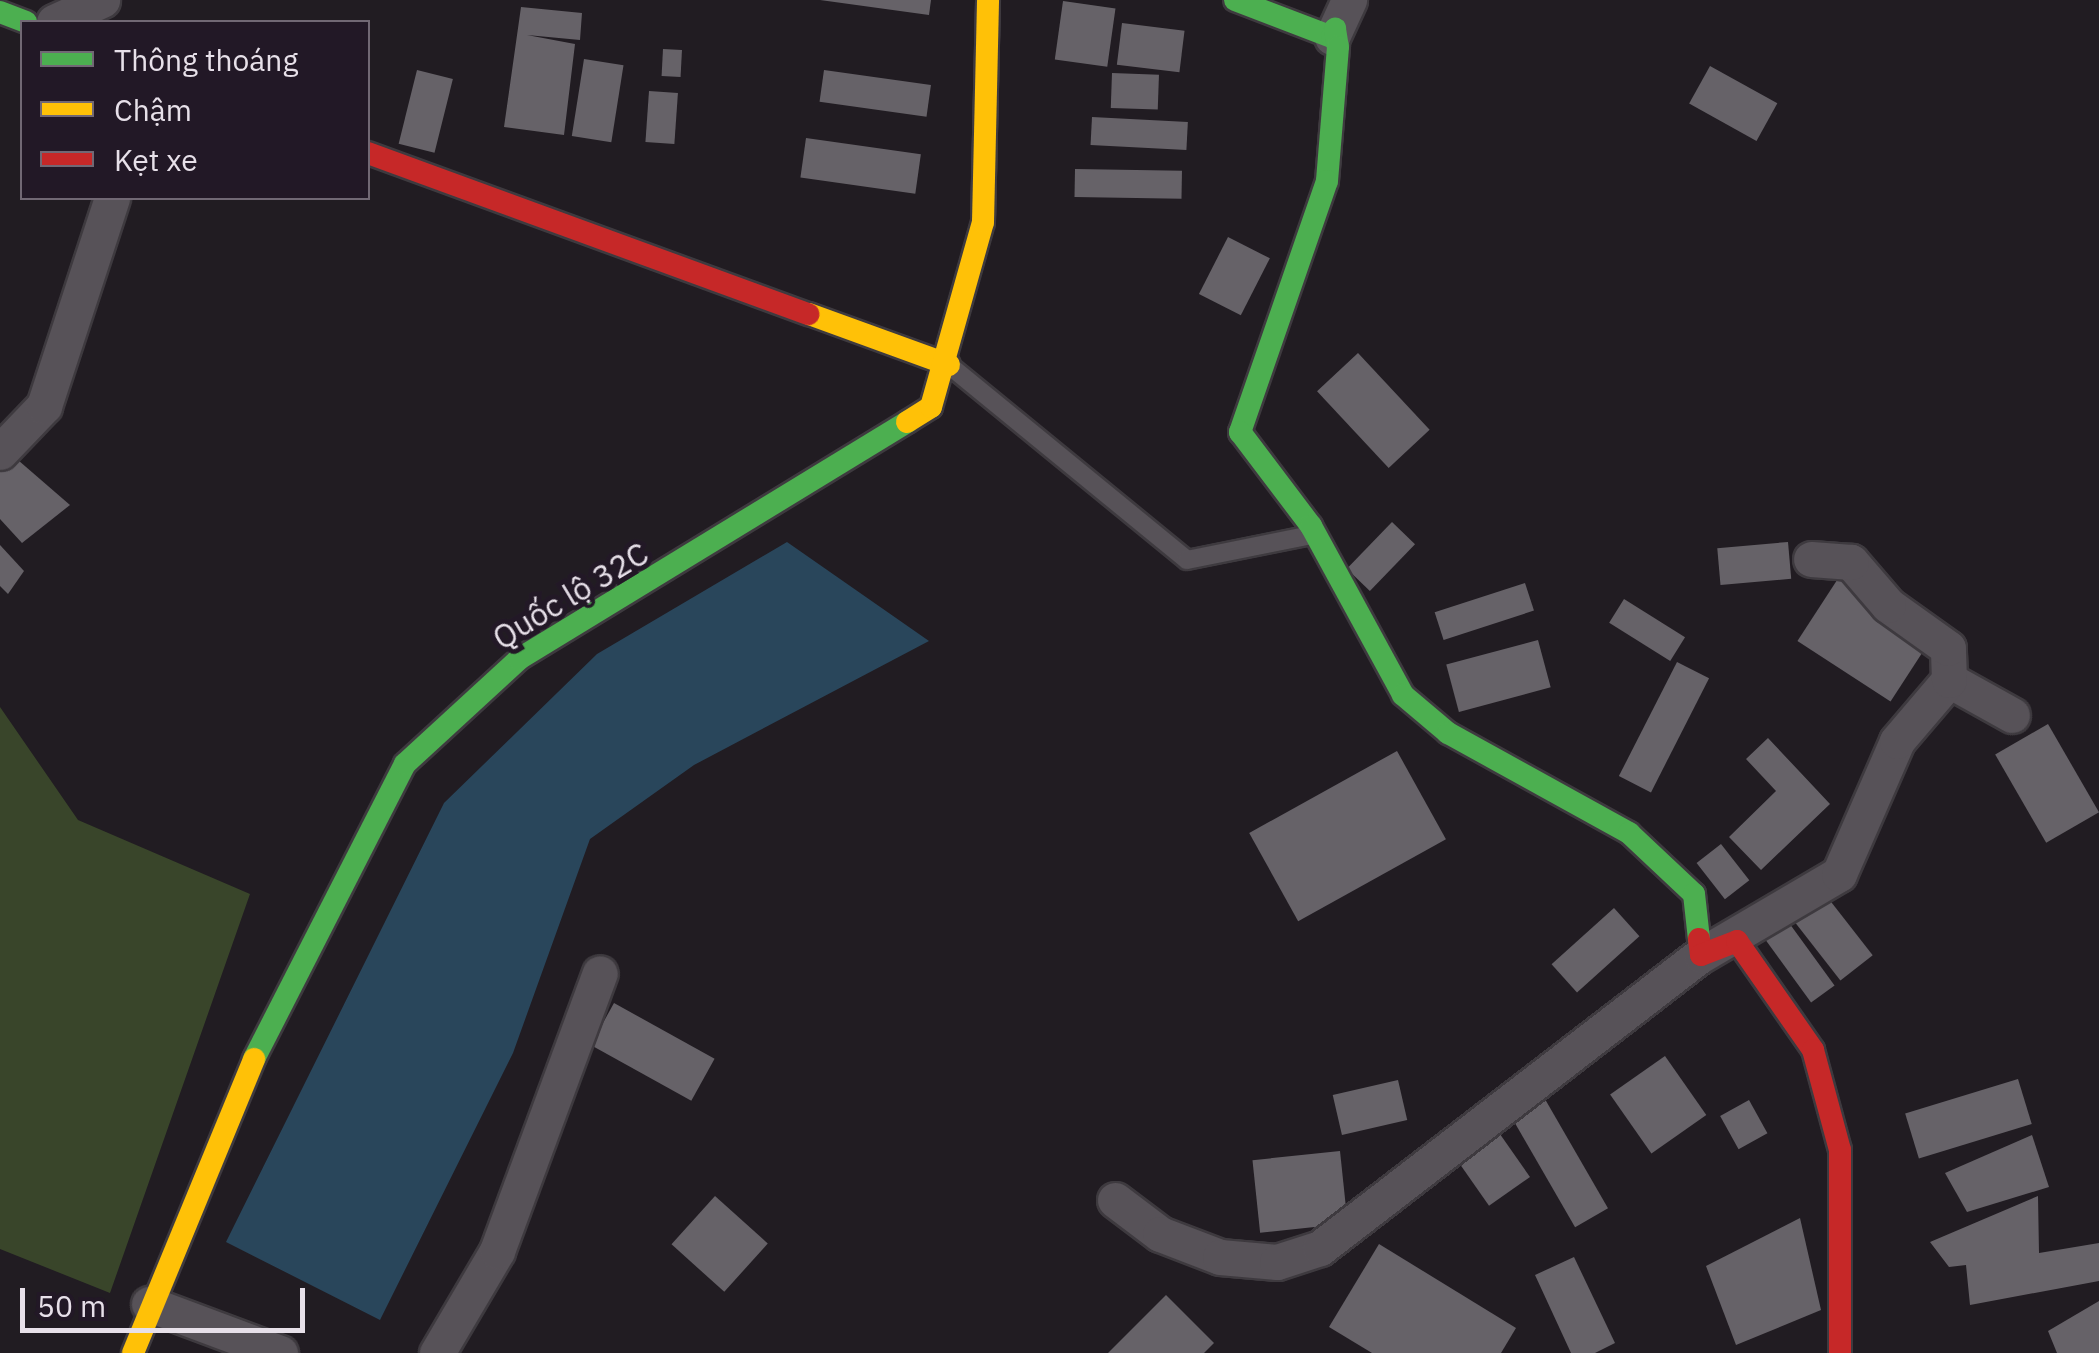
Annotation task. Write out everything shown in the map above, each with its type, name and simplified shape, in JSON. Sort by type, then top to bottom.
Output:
[{"type":"street","points":[[58,20],[102,0]]},
{"type":"street","name":"Quốc lộ 32C","points":[[133,1353],[278,1001],[406,764],[519,659],[930,408],[949,365],[983,222],[988,0]]},
{"type":"street","points":[[1235,0],[1332,37]]},
{"type":"street","points":[[1332,37],[1348,0]]},
{"type":"street","points":[[1332,37],[1336,30],[1328,181],[1240,432],[1316,535],[1403,695],[1448,734],[1629,832],[1694,894],[1701,956]]},
{"type":"street","points":[[370,154],[949,365]]},
{"type":"street","points":[[0,452],[44,406],[111,200]]},
{"type":"street","points":[[1115,1200],[1160,1234],[1220,1257],[1278,1262],[1320,1248],[1701,956],[1838,874],[1897,741],[1950,680],[1948,648],[1851,562],[1811,559]]},
{"type":"street","points":[[1950,680],[2012,715]]},
{"type":"street","points":[[1701,956],[1737,941],[1813,1050],[1844,1197],[1840,1353]]},
{"type":"street","points":[[437,1353],[498,1251],[600,973]]},
{"type":"street","points":[[150,1304],[280,1353]]},
{"type":"lane","points":[[949,365],[1187,560],[1316,535]]},
{"type":"green space","points":[[0,707],[78,820],[250,894],[110,1293],[0,1249]]},
{"type":"water","points":[[787,542],[929,641],[694,765],[590,839],[513,1053],[380,1320],[226,1242],[444,803],[597,654]]},
{"type":"building","points":[[820,0],[931,0],[929,15]]},
{"type":"building","points":[[1063,1],[1115,8],[1107,67],[1055,59]]},
{"type":"building","points":[[521,7],[582,13],[580,40],[527,35],[575,44],[564,135],[504,127]]},
{"type":"building","points":[[1122,23],[1185,31],[1179,72],[1117,65]]},
{"type":"building","points":[[663,49],[682,50],[681,77],[662,76]]},
{"type":"building","points":[[584,59],[624,65],[611,142],[572,136]]},
{"type":"building","points":[[1710,66],[1777,103],[1756,141],[1689,104]]},
{"type":"building","points":[[417,70],[453,79],[435,153],[399,144]]},
{"type":"building","points":[[824,70],[931,85],[926,117],[820,102]]},
{"type":"building","points":[[1112,73],[1159,75],[1158,110],[1111,108]]},
{"type":"building","points":[[649,91],[678,93],[674,144],[645,142]]},
{"type":"building","points":[[1092,117],[1188,122],[1186,150],[1091,145]]},
{"type":"building","points":[[806,138],[921,154],[915,194],[800,178]]},
{"type":"building","points":[[1075,169],[1182,171],[1181,199],[1075,197]]},
{"type":"building","points":[[1228,237],[1270,258],[1241,315],[1199,294]]},
{"type":"building","points":[[1358,353],[1430,430],[1389,468],[1317,391]]},
{"type":"building","points":[[11,454],[70,505],[22,543],[0,519],[0,463]]},
{"type":"building","points":[[1392,522],[1415,544],[1370,591],[1347,569]]},
{"type":"building","points":[[1788,542],[1791,579],[1720,585],[1717,548]]},
{"type":"building","points":[[0,545],[24,571],[8,594],[0,586]]},
{"type":"building","points":[[1841,574],[1934,634],[1891,702],[1797,641]]},
{"type":"building","points":[[1525,583],[1534,611],[1444,640],[1435,612]]},
{"type":"building","points":[[1624,599],[1685,637],[1670,661],[1609,623]]},
{"type":"building","points":[[1538,640],[1551,687],[1459,712],[1446,665]]},
{"type":"building","points":[[1677,662],[1709,678],[1651,792],[1619,776]]},
{"type":"building","points":[[2048,724],[2099,812],[2046,843],[1995,754]]},
{"type":"building","points":[[1768,738],[1830,804],[1761,870],[1729,837],[1776,791],[1746,759]]},
{"type":"building","points":[[1397,751],[1446,839],[1298,921],[1249,833]]},
{"type":"building","points":[[1721,844],[1749,880],[1725,899],[1697,863]]},
{"type":"building","points":[[1821,889],[1873,955],[1840,980],[1789,914]]},
{"type":"building","points":[[1614,908],[1639,936],[1577,992],[1552,964]]},
{"type":"building","points":[[1784,916],[1835,986],[1811,1003],[1761,933]]},
{"type":"building","points":[[614,1003],[715,1059],[691,1101],[591,1045]]},
{"type":"building","points":[[1665,1056],[1706,1115],[1651,1153],[1610,1094]]},
{"type":"building","points":[[2018,1079],[2032,1124],[1919,1158],[1905,1113]]},
{"type":"building","points":[[1398,1080],[1407,1120],[1342,1135],[1333,1095]]},
{"type":"building","points":[[1538,1087],[1608,1208],[1575,1227],[1505,1106]]},
{"type":"building","points":[[1749,1100],[1767,1133],[1739,1149],[1720,1116]]},
{"type":"building","points":[[1495,1127],[1530,1177],[1489,1206],[1454,1156]]},
{"type":"building","points":[[2032,1135],[2049,1187],[1967,1212],[1945,1173]]},
{"type":"building","points":[[1340,1151],[1348,1224],[1260,1233],[1252,1160]]},
{"type":"building","points":[[715,1196],[768,1244],[724,1292],[672,1244]]},
{"type":"building","points":[[2038,1196],[2039,1253],[2099,1243],[2099,1281],[1970,1305],[1966,1265],[1949,1267],[1930,1242]]},
{"type":"building","points":[[1800,1218],[1821,1310],[1736,1345],[1706,1266]]},
{"type":"building","points":[[1379,1244],[1516,1328],[1501,1353],[1372,1353],[1329,1327]]},
{"type":"building","points":[[1574,1257],[1615,1343],[1595,1353],[1571,1353],[1535,1275]]},
{"type":"building","points":[[1166,1295],[1214,1343],[1204,1353],[1108,1353]]},
{"type":"building","points":[[2099,1301],[2099,1353],[2057,1353],[2048,1331]]},
{"type":"traffic: fast","points":[[1235,0],[1332,37],[1335,29],[1338,47],[1327,181],[1240,432],[1311,526],[1403,695],[1448,733],[1629,833],[1694,894],[1699,939]]},
{"type":"traffic: fast","points":[[0,12],[21,20]]},
{"type":"traffic: fast","points":[[254,1059],[405,764],[519,659],[907,422]]},
{"type":"traffic: slow","points":[[907,422],[931,407],[983,222],[988,0]]},
{"type":"traffic: slow","points":[[809,314],[949,365]]},
{"type":"traffic: slow","points":[[133,1353],[254,1059]]},
{"type":"traffic: jam","points":[[370,154],[809,314]]},
{"type":"traffic: jam","points":[[1699,939],[1701,955],[1737,941],[1813,1050],[1840,1150],[1840,1353]]}]
